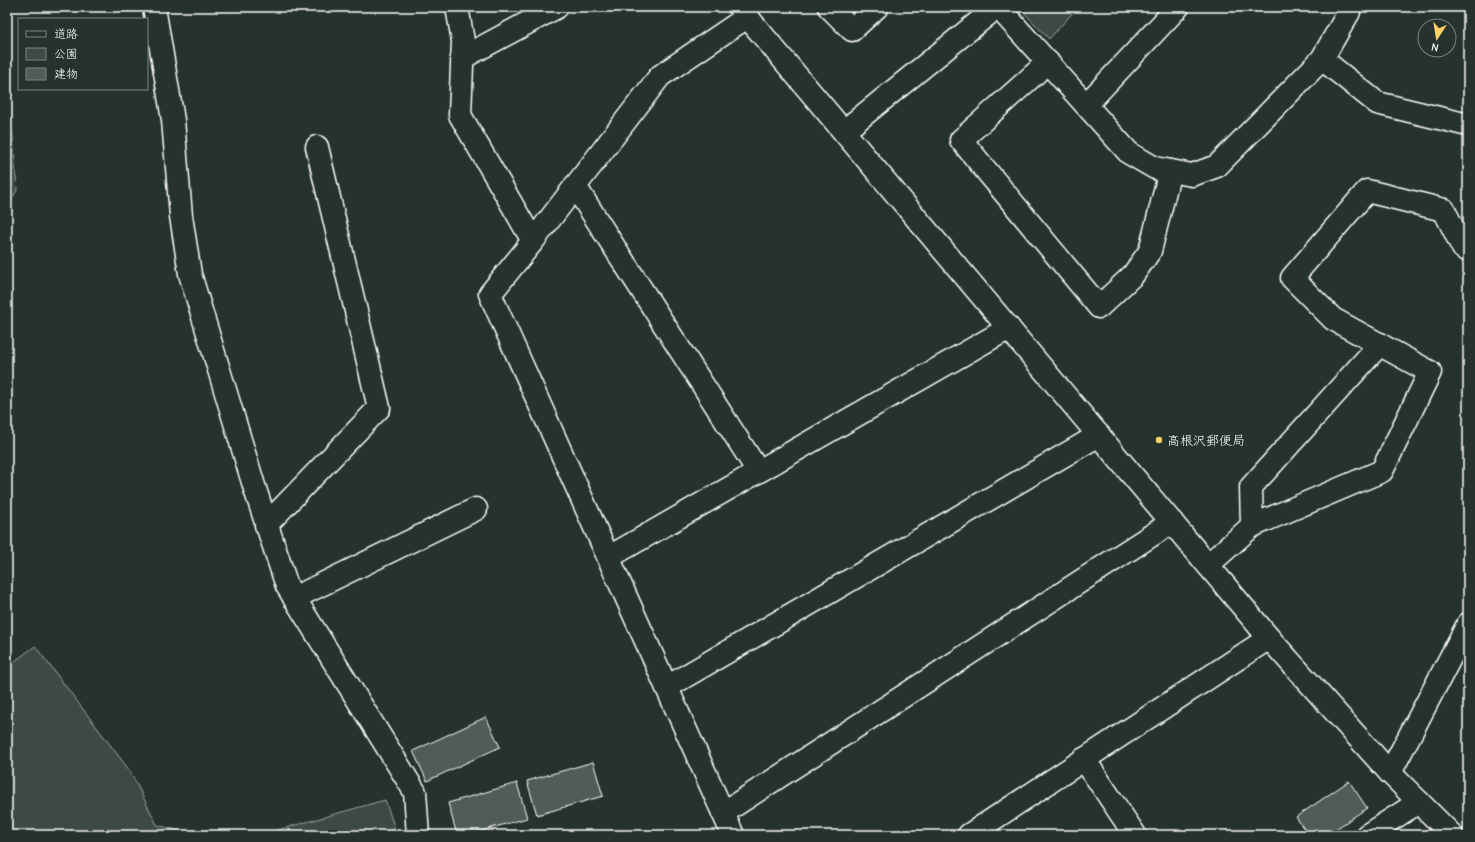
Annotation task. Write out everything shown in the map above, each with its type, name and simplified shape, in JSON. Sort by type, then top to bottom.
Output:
[{"type":"street","points":[[154,7],[173,120],[181,216],[190,274],[266,526],[287,586],[415,792],[418,835]]},
{"type":"street","points":[[457,7],[463,41],[460,115],[533,241]]},
{"type":"street","points":[[462,58],[557,7]]},
{"type":"street","points":[[829,7],[852,30],[877,7]]},
{"type":"street","points":[[844,131],[998,7],[1128,153],[1155,168],[1192,175],[1217,166],[1322,58],[1349,12],[1349,7]]},
{"type":"street","points":[[1086,105],[1178,7]]},
{"type":"street","points":[[733,835],[490,294],[533,241],[660,76],[743,12],[1269,638],[1390,773],[1452,835]]},
{"type":"street","points":[[1322,58],[1377,103],[1468,125]]},
{"type":"street","points":[[1048,62],[960,140],[1100,307],[1133,276],[1150,251],[1170,171]]},
{"type":"street","points":[[266,526],[379,408],[317,147]]},
{"type":"street","points":[[575,186],[758,471]]},
{"type":"street","points":[[1208,565],[1252,526],[1382,471],[1430,372],[1333,318],[1292,278],[1367,191],[1444,210],[1463,248],[1468,251]]},
{"type":"street","points":[[609,558],[1009,328]]},
{"type":"street","points":[[1252,526],[1251,487],[1380,344]]},
{"type":"street","points":[[667,688],[1099,435]]},
{"type":"street","points":[[294,598],[476,509]]},
{"type":"street","points":[[723,813],[1172,522]]},
{"type":"street","points":[[1390,773],[1468,624]]},
{"type":"street","points":[[969,835],[1269,638]]},
{"type":"street","points":[[1084,759],[1136,835]]},
{"type":"street","points":[[1367,835],[1419,802]]},
{"type":"green space","points":[[1019,7],[1078,7],[1049,39]]},
{"type":"green space","points":[[11,112],[17,190],[7,208],[7,113]]},
{"type":"green space","points":[[35,646],[130,771],[157,825],[195,835],[7,835],[7,667]]},
{"type":"green space","points":[[385,800],[397,835],[260,835]]},
{"type":"building","points":[[486,717],[500,747],[427,781],[413,751]]},
{"type":"building","points":[[593,762],[603,796],[537,815],[527,781]]},
{"type":"building","points":[[1349,781],[1367,808],[1327,835],[1308,835],[1296,817]]},
{"type":"building","points":[[517,783],[527,818],[467,835],[457,835],[448,803]]},
{"type":"place","name":"高根沢郵便局","points":[[1159,440]]}]
